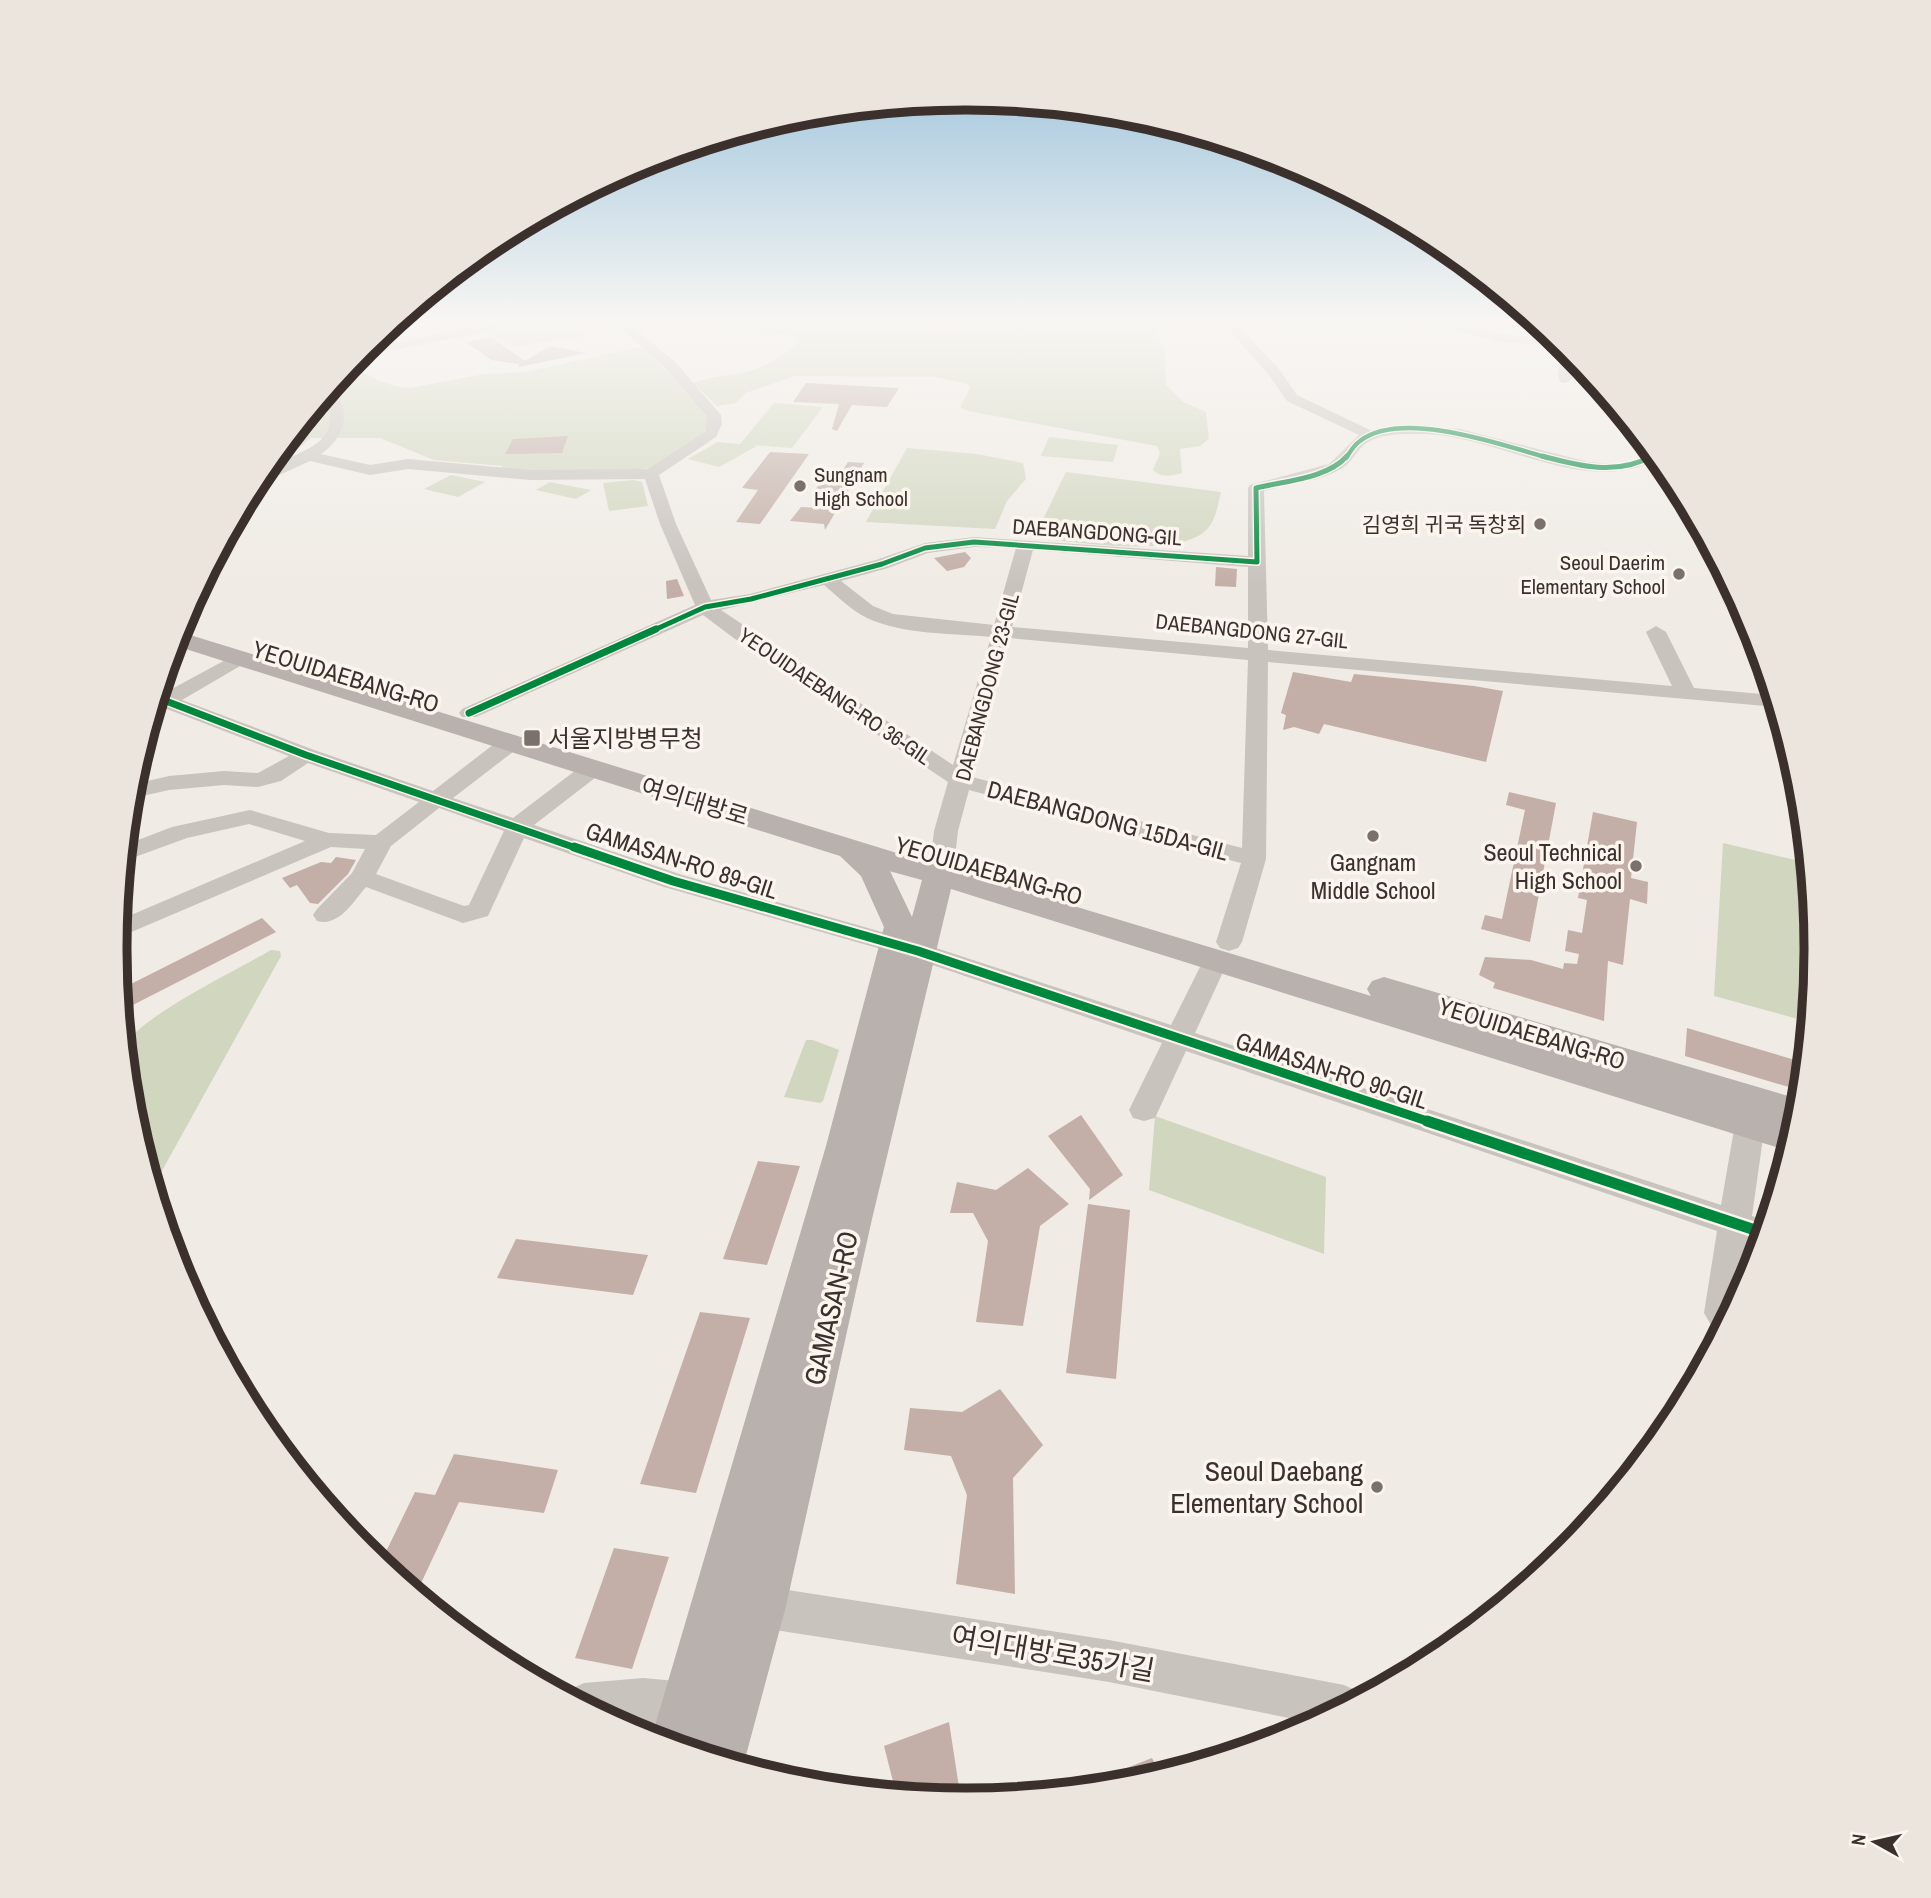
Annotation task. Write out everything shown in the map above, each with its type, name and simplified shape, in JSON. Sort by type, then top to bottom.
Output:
[{"type":"main road","name":"YEOUIDAEBANG-RO","points":[[191,629],[461,719]]},
{"type":"main road","name":"여의대방로","points":[[186,641],[519,737],[592,769],[851,850],[934,856],[1023,900],[1222,951]]},
{"type":"main road","name":"YEOUIDAEBANG-RO","points":[[519,737],[643,763],[1750,1124]]},
{"type":"main road","points":[[851,850],[874,871],[909,937],[936,916],[965,902],[981,898],[1023,900]]},
{"type":"main road","name":"GAMASAN-RO","points":[[716,1749],[711,1707],[909,937],[934,856]]},
{"type":"main road","name":"YEOUIDAEBANG-RO","points":[[1222,951],[1788,1111]]},
{"type":"main road","points":[[1750,1124],[1783,1134]]},
{"type":"main road","name":"GAMASAN-RO","points":[[684,1738],[711,1707]]},
{"type":"street","points":[[277,471],[309,456],[330,438],[338,426],[339,414],[336,408]]},
{"type":"street","points":[[309,456],[370,470],[408,464],[530,475],[651,474],[705,440],[714,429],[714,415],[707,408]]},
{"type":"street","points":[[1312,408],[1372,436]]},
{"type":"street","points":[[1144,1110],[1176,1039],[1222,951],[1254,859],[1258,653],[1256,488],[1337,466],[1361,440],[1372,436],[1415,431],[1460,433],[1567,462],[1600,467],[1638,465],[1648,461]]},
{"type":"street","name":"YEOUIDAEBANG-RO 36-GIL","points":[[651,474],[668,524],[705,607],[754,643],[962,781]]},
{"type":"street","name":"DAEBANGDONG-GIL","points":[[461,719],[705,607],[828,579],[889,562],[925,548],[973,542],[1026,544],[1257,562]]},
{"type":"street","name":"DAEBANGDONG 23-GIL","points":[[934,856],[962,781],[1026,544]]},
{"type":"street","name":"DAEBANGDONG 27-GIL","points":[[828,579],[866,611],[886,620],[1258,653],[1419,671],[1766,700]]},
{"type":"street","points":[[1656,632],[1686,693]]},
{"type":"street","points":[[164,702],[240,658]]},
{"type":"street","name":"GAMASAN-RO 89-GIL","points":[[163,705],[673,881],[909,937]]},
{"type":"street","points":[[326,915],[362,877],[381,842],[519,737]]},
{"type":"street","points":[[142,789],[169,783],[224,778],[258,780],[273,776],[306,755]]},
{"type":"street","points":[[362,877],[463,915],[479,910],[518,826],[592,769]]},
{"type":"street","points":[[250,817],[258,780]]},
{"type":"street","name":"DAEBANGDONG 15DA-GIL","points":[[962,781],[1254,859]]},
{"type":"street","points":[[133,850],[180,832],[250,817],[328,840],[381,842]]},
{"type":"street","points":[[128,926],[328,840]]},
{"type":"street","name":"GAMASAN-RO 90-GIL","points":[[909,937],[1176,1039],[1750,1228]]},
{"type":"street","points":[[1721,1313],[1750,1228],[1750,1124]]},
{"type":"street","name":"여의대방로35가길","points":[[739,1604],[1109,1661],[1329,1704]]},
{"type":"street","points":[[601,1704],[643,1700],[711,1707]]},
{"type":"green space","points":[[325,408],[705,408],[708,421],[703,435],[653,467],[641,470],[501,470],[503,466],[434,460],[380,438],[311,438],[286,457]]},
{"type":"green space","points":[[770,408],[823,408],[792,448],[751,445],[757,446],[719,467],[688,459],[718,442],[740,444]]},
{"type":"green space","points":[[961,408],[1196,408],[1206,412],[1209,439],[1200,446],[1180,449],[1182,473],[1163,475],[1153,470],[1160,453],[1157,446]]},
{"type":"green space","points":[[1049,437],[1118,445],[1113,462],[1041,456]]},
{"type":"green space","points":[[907,448],[977,454],[1023,463],[1026,479],[1007,501],[995,529],[866,522]]},
{"type":"green space","points":[[1066,472],[1221,492],[1215,516],[1208,528],[1195,538],[1175,543],[1126,546],[1034,538]]},
{"type":"green space","points":[[451,475],[485,482],[458,497],[424,489]]},
{"type":"green space","points":[[633,480],[642,482],[648,506],[609,511],[603,483]]},
{"type":"green space","points":[[550,482],[591,490],[576,499],[536,490]]},
{"type":"green space","points":[[1723,843],[1799,861],[1804,949],[1801,1020],[1714,996]]},
{"type":"green space","points":[[271,950],[280,951],[281,956],[158,1177],[143,1113],[132,1036],[168,1008]]},
{"type":"green space","points":[[806,1040],[839,1050],[823,1101],[820,1103],[784,1097]]},
{"type":"green space","points":[[1155,1116],[1326,1177],[1324,1254],[1149,1190]]},
{"type":"building","points":[[838,408],[851,408],[837,431],[832,429]]},
{"type":"building","points":[[568,436],[562,453],[505,454],[513,439]]},
{"type":"building","points":[[770,452],[809,454],[760,524],[736,522],[758,490],[742,488]]},
{"type":"building","points":[[848,462],[864,463],[825,530],[824,524],[790,521],[801,507],[819,508],[814,490],[819,485],[835,483]]},
{"type":"building","points":[[965,552],[971,558],[964,567],[947,571],[934,558]]},
{"type":"building","points":[[1216,567],[1237,569],[1236,587],[1215,586]]},
{"type":"building","points":[[677,579],[684,596],[667,599],[666,581]]},
{"type":"building","points":[[1293,672],[1351,682],[1354,674],[1503,691],[1486,762],[1324,724],[1319,734],[1294,727],[1283,730],[1286,715],[1281,713]]},
{"type":"building","points":[[1509,792],[1556,803],[1530,942],[1481,929],[1485,915],[1502,919],[1525,810],[1506,805]]},
{"type":"building","points":[[1593,812],[1637,822],[1631,878],[1648,882],[1647,904],[1630,899],[1623,965],[1608,961],[1604,1021],[1493,988],[1495,983],[1479,975],[1485,957],[1531,960],[1563,969],[1564,963],[1577,964],[1579,954],[1565,951],[1568,930],[1582,933],[1587,900],[1578,898]]},
{"type":"building","points":[[336,857],[356,860],[348,874],[318,904],[310,903],[297,885],[290,888],[282,878],[321,862],[331,863]]},
{"type":"building","points":[[262,918],[276,932],[129,1007],[128,985]]},
{"type":"building","points":[[1687,1028],[1797,1061],[1792,1088],[1685,1056]]},
{"type":"building","points":[[1081,1115],[1123,1175],[1089,1200],[1090,1189],[1048,1136]]},
{"type":"building","points":[[758,1161],[800,1166],[767,1265],[723,1259]]},
{"type":"building","points":[[1028,1168],[1069,1204],[1040,1226],[1023,1326],[976,1322],[988,1241],[973,1213],[950,1213],[957,1182],[996,1190]]},
{"type":"building","points":[[1088,1204],[1130,1210],[1116,1379],[1066,1373]]},
{"type":"building","points":[[516,1239],[648,1255],[633,1295],[497,1278]]},
{"type":"building","points":[[700,1312],[750,1318],[696,1493],[640,1484]]},
{"type":"building","points":[[1000,1389],[1043,1445],[1013,1478],[1015,1594],[956,1584],[967,1495],[951,1456],[904,1450],[910,1408],[962,1412]]},
{"type":"building","points":[[454,1454],[558,1470],[544,1513],[459,1502],[420,1586],[385,1554],[415,1492],[435,1495]]},
{"type":"building","points":[[614,1548],[669,1557],[632,1669],[575,1658]]},
{"type":"building","points":[[949,1722],[959,1788],[894,1784],[884,1746]]},
{"type":"building","points":[[1152,1758],[1156,1766],[1129,1772],[1107,1776]]},
{"type":"cycle path","points":[[469,713],[705,607],[751,599],[882,564],[925,548],[999,542],[1257,562],[1256,488],[1334,467],[1345,459],[1360,441],[1381,433],[1423,430],[1460,433],[1588,467],[1614,469],[1637,465],[1646,459]]},
{"type":"cycle path","points":[[166,701],[306,755],[673,881],[918,951],[1756,1230]]},
{"type":"place","name":"Sungnam High School","points":[[800,486]]},
{"type":"place","name":"김영희 귀국 독창회","points":[[1540,524]]},
{"type":"place","name":"Seoul Daerim Elementary School","points":[[1679,574]]},
{"type":"place","name":"서울지방병무청","points":[[532,738]]},
{"type":"place","name":"Gangnam Middle School","points":[[1373,836]]},
{"type":"place","name":"Seoul Technical High School","points":[[1636,866]]},
{"type":"place","name":"Seoul Daebang Elementary School","points":[[1377,1487]]}]
